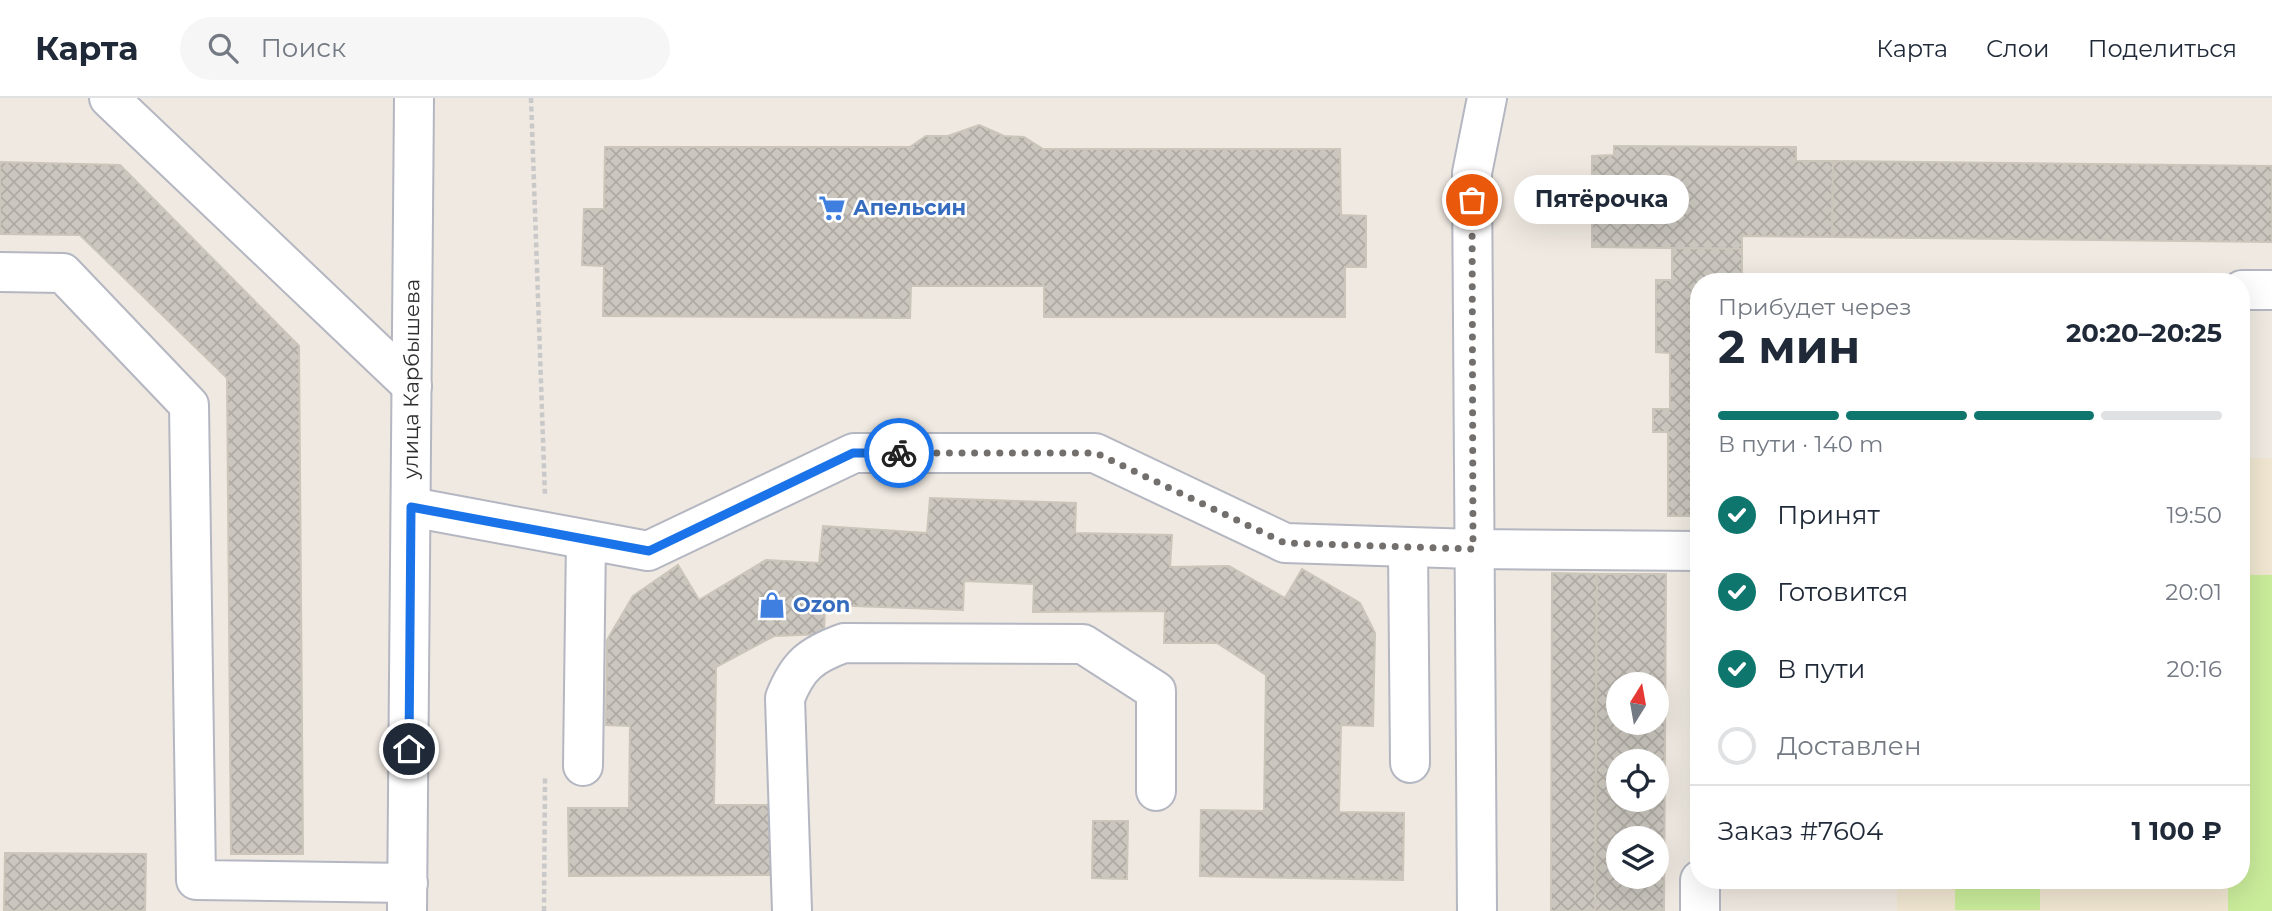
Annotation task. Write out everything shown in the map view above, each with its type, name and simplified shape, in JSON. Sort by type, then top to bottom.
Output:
[{"type":"street","points":[[109,98],[412,386]]},
{"type":"street","name":"улица Карбышева","points":[[408,897],[414,98]]},
{"type":"street","points":[[1478,911],[1472,173],[1487,98]]},
{"type":"street","points":[[0,272],[62,274],[189,405],[196,880],[408,897]]},
{"type":"street","points":[[2250,290],[2272,290]]},
{"type":"street","points":[[411,507],[649,551],[853,453],[1096,453],[1285,543],[1408,548],[1690,551]]},
{"type":"street","points":[[583,766],[586,540]]},
{"type":"street","points":[[1408,548],[1410,763]]},
{"type":"street","points":[[792,911],[785,698],[793,678],[806,662],[821,651],[844,643],[1083,644],[1156,691],[1156,791]]},
{"type":"street","points":[[1700,889],[1700,911]]},
{"type":"shaded area","points":[[2250,458],[2272,458],[2272,911],[1897,911],[1897,889],[2250,889]]},
{"type":"green space","points":[[2250,575],[2272,575],[2272,911],[2228,911],[2228,889],[2250,889]]},
{"type":"green space","points":[[1955,889],[2040,889],[2040,910],[1955,910]]},
{"type":"building","points":[[979,125],[1004,136],[1024,137],[1043,149],[1340,149],[1341,215],[1366,216],[1366,267],[1345,267],[1345,317],[1044,317],[1044,286],[911,286],[910,318],[603,316],[604,266],[582,265],[584,209],[604,209],[605,147],[910,147],[926,136],[948,136]]},
{"type":"building","points":[[1614,146],[1796,147],[1796,161],[1833,161],[1832,237],[1742,236],[1742,249],[1592,247],[1592,156],[1614,155]]},
{"type":"building","points":[[1833,161],[2272,166],[2272,242],[1832,237]]},
{"type":"building","points":[[0,162],[120,165],[299,346],[303,854],[231,854],[227,378],[80,235],[0,234]]},
{"type":"building","points":[[1672,248],[1742,249],[1742,273],[1690,273],[1690,516],[1668,516],[1668,432],[1653,432],[1653,409],[1670,409],[1670,353],[1656,352],[1656,280],[1672,280]]},
{"type":"building","points":[[930,498],[1076,503],[1075,533],[1172,535],[1170,567],[1229,566],[1285,598],[1302,569],[1360,603],[1375,633],[1373,726],[1341,725],[1339,812],[1404,813],[1403,880],[1200,876],[1201,810],[1264,811],[1266,675],[1217,643],[1164,643],[1165,611],[1033,612],[1034,584],[964,581],[963,610],[825,605],[824,634],[774,636],[716,667],[714,805],[775,805],[776,875],[569,876],[568,808],[629,808],[630,726],[606,725],[607,640],[633,596],[678,565],[699,600],[766,560],[819,563],[823,526],[927,533]]},
{"type":"building","points":[[1552,573],[1597,574],[1595,911],[1551,911]]},
{"type":"building","points":[[1597,574],[1666,574],[1665,672],[1606,672],[1606,735],[1665,735],[1665,749],[1606,749],[1606,812],[1665,812],[1665,826],[1606,826],[1606,889],[1664,889],[1664,911],[1595,911]]},
{"type":"building","points":[[1093,821],[1128,821],[1127,879],[1092,878]]},
{"type":"building","points":[[5,853],[146,854],[145,911],[4,911]]},
{"type":"way so far","points":[[899,453],[1096,453],[1285,543],[1473,549],[1472,200]]},
{"type":"place","name":"Пятёрочка","points":[[1472,200]]},
{"type":"place","name":"Апельсин","points":[[832,208]]},
{"type":"place","name":"Ozon","points":[[772,605]]},
{"type":"route","points":[[409,749],[411,507],[649,551],[853,453],[899,453]]}]
